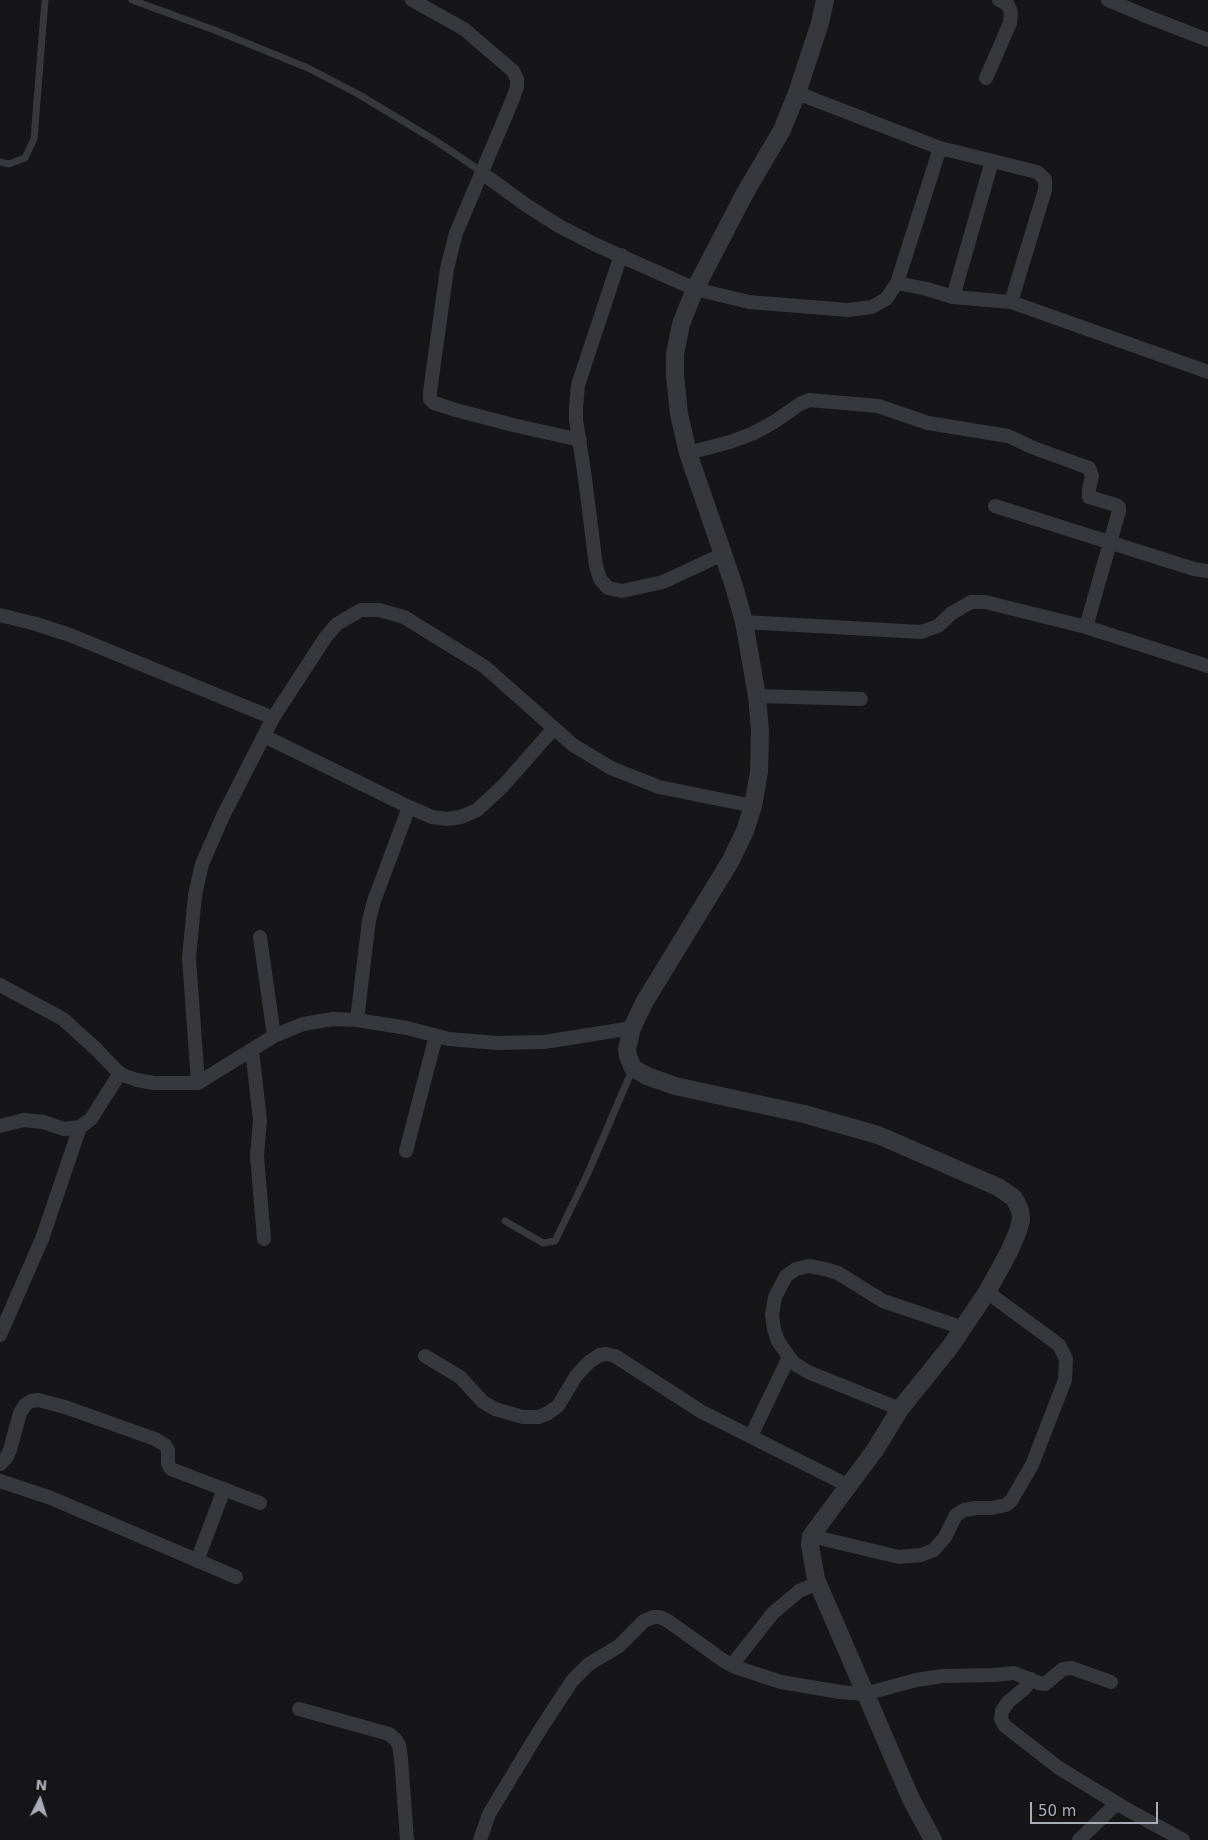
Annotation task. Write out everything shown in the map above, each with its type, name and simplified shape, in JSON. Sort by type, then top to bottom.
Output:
[{"type":"street","points":[[412,0],[464,30],[514,71],[518,79],[512,101],[456,233],[447,269],[430,399],[434,403],[456,410],[580,440]]},
{"type":"street","points":[[825,0],[820,23],[797,93],[782,130],[745,193],[695,289],[681,324],[675,354],[679,414],[688,453],[734,586],[744,622],[757,696],[760,731],[759,772],[753,806],[745,831],[730,862],[645,1001],[632,1028],[627,1049],[633,1068],[647,1076],[675,1086],[804,1114],[878,1135],[998,1187],[1014,1198],[1020,1210],[1021,1220],[1018,1231],[987,1292],[950,1347],[900,1409],[875,1450],[811,1536],[811,1559],[818,1583],[911,1799],[933,1840]]},
{"type":"street","points":[[986,78],[1010,23],[1011,12],[1008,5],[999,0]]},
{"type":"street","points":[[1108,0],[1208,40]]},
{"type":"street","points":[[797,93],[940,148],[1036,172],[1045,179],[1045,190],[1011,302]]},
{"type":"street","points":[[482,173],[559,226],[594,244],[695,289],[749,302],[848,310],[872,307],[886,300],[897,284],[940,148]]},
{"type":"street","points":[[953,296],[992,161]]},
{"type":"street","points":[[621,255],[578,385],[576,420],[596,566],[600,579],[608,588],[622,591],[663,582],[723,554]]},
{"type":"street","points":[[897,284],[953,296],[1011,302],[1208,372]]},
{"type":"street","points":[[688,453],[730,442],[754,433],[809,400],[878,406],[928,423],[1008,436],[1034,448],[1089,468],[1092,476],[1089,497],[1119,507],[1119,511],[1086,627]]},
{"type":"street","points":[[995,506],[1194,569],[1208,571]]},
{"type":"street","points":[[744,622],[922,632],[938,626],[952,612],[972,602],[985,602],[1086,627],[1208,666]]},
{"type":"street","points":[[198,1083],[190,958],[195,895],[202,864],[219,824],[273,718],[325,638],[337,624],[361,610],[380,610],[404,617],[485,667],[554,728],[574,744],[611,768],[659,787],[753,806]]},
{"type":"street","points":[[0,615],[70,635],[273,718]]},
{"type":"street","points":[[757,696],[861,700]]},
{"type":"street","points":[[264,736],[409,807],[432,816],[447,819],[461,817],[477,810],[503,786],[554,728]]},
{"type":"street","points":[[357,1020],[369,920],[374,901],[409,807]]},
{"type":"street","points":[[260,937],[274,1036]]},
{"type":"street","points":[[0,985],[63,1019],[120,1073],[137,1080],[154,1083],[198,1083],[274,1036],[303,1024],[333,1019],[357,1020],[407,1028],[449,1039],[487,1043],[544,1042],[632,1028]]},
{"type":"street","points":[[406,1151],[436,1036]]},
{"type":"street","points":[[252,1050],[260,1120],[257,1156],[264,1238]]},
{"type":"street","points":[[0,1126],[24,1120],[43,1122],[64,1129],[80,1127],[91,1119],[120,1073]]},
{"type":"street","points":[[0,1335],[42,1239],[80,1127]]},
{"type":"street","points":[[900,1409],[808,1372],[795,1364],[789,1357],[778,1341],[772,1315],[775,1297],[786,1276],[796,1269],[809,1266],[825,1269],[838,1273],[884,1301],[963,1328]]},
{"type":"street","points":[[811,1536],[899,1557],[921,1556],[934,1550],[945,1537],[956,1516],[964,1510],[992,1508],[1006,1505],[1011,1501],[1032,1465],[1065,1380],[1066,1359],[1059,1345],[987,1292]]},
{"type":"street","points":[[425,1356],[460,1378],[482,1402],[495,1409],[523,1417],[539,1417],[558,1406],[576,1376],[589,1362],[600,1355],[615,1356],[702,1412],[849,1486]]},
{"type":"street","points":[[751,1436],[789,1357]]},
{"type":"street","points":[[0,1464],[10,1450],[20,1413],[25,1405],[31,1401],[38,1400],[66,1407],[155,1439],[165,1445],[168,1450],[168,1464],[171,1469],[260,1503]]},
{"type":"street","points":[[0,1482],[51,1498],[236,1577]]},
{"type":"street","points":[[197,1561],[224,1489]]},
{"type":"street","points":[[732,1665],[773,1612],[799,1591],[818,1583]]},
{"type":"street","points":[[480,1840],[489,1814],[572,1681],[589,1664],[618,1646],[644,1621],[654,1617],[660,1617],[732,1665],[781,1682],[840,1692],[865,1694],[916,1680],[942,1676],[1014,1673],[1045,1684],[1063,1669],[1072,1668],[1112,1682]]},
{"type":"street","points":[[1032,1679],[1025,1688],[1008,1702],[1002,1711],[1001,1719],[1004,1726],[1059,1768],[1183,1840]]},
{"type":"street","points":[[299,1710],[390,1734],[395,1739],[399,1746],[401,1758],[407,1840]]},
{"type":"street","points":[[1079,1840],[1117,1803]]},
{"type":"lane","points":[[0,162],[9,164],[25,158],[34,139],[45,0]]},
{"type":"lane","points":[[132,0],[217,31],[308,68],[358,94],[482,173]]},
{"type":"lane","points":[[505,1220],[543,1243],[555,1241],[588,1173],[633,1068]]}]
